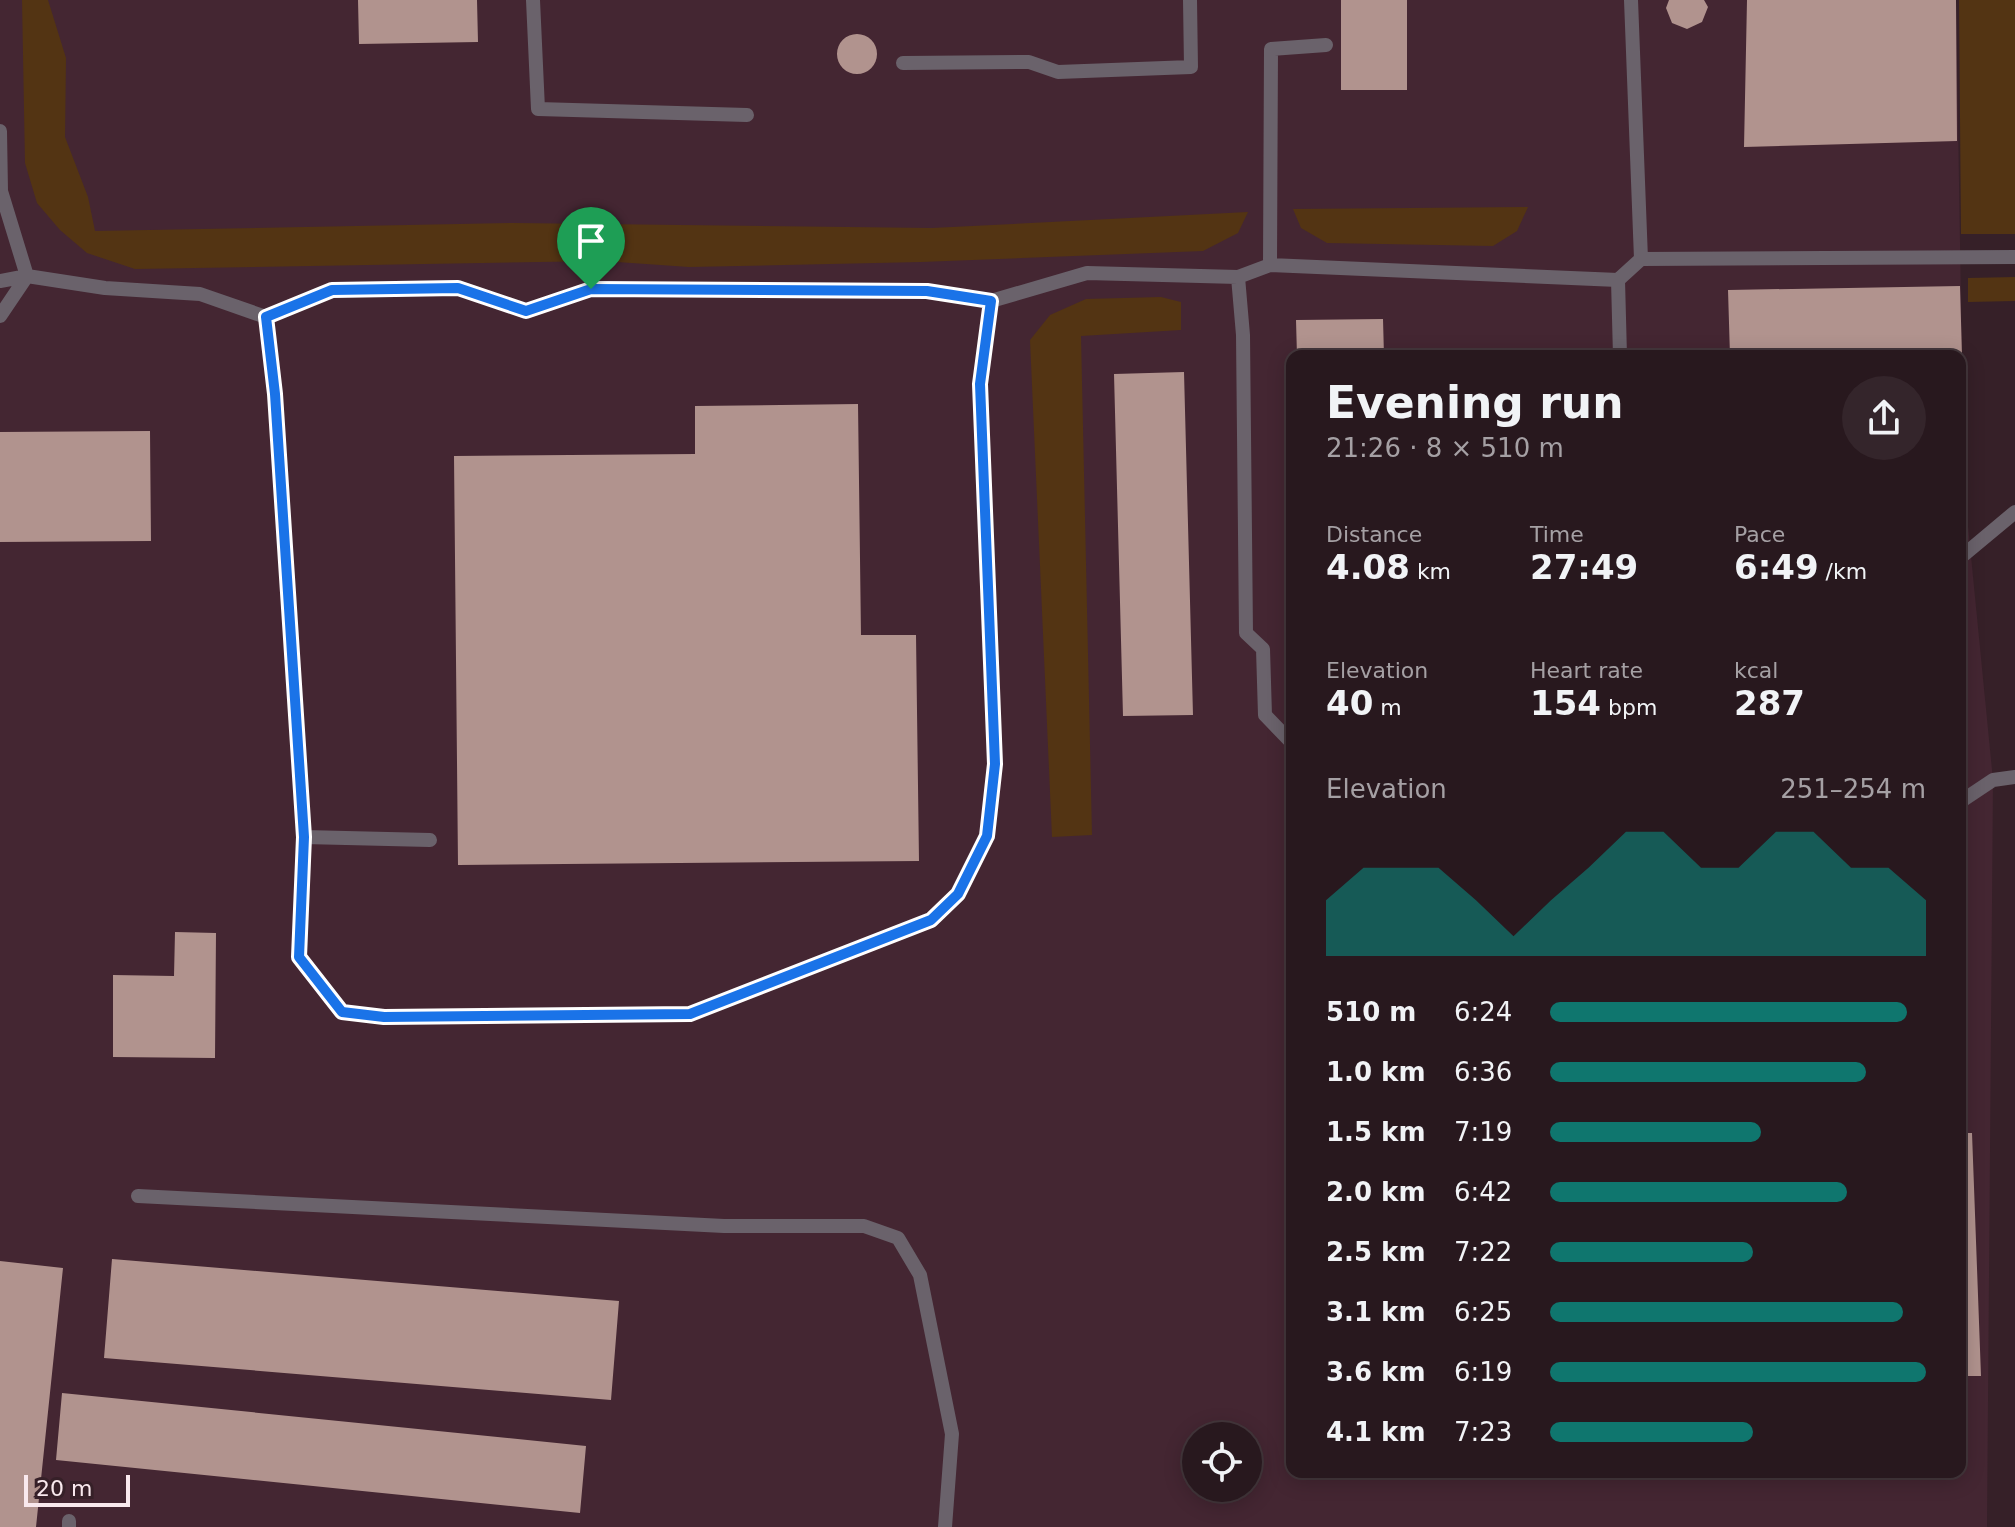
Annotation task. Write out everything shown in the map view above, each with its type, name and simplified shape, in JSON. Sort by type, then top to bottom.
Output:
[{"type":"lane","points":[[533,0],[538,109],[747,115]]},
{"type":"lane","points":[[903,63],[1029,62],[1058,72],[1191,67],[1190,0]]},
{"type":"lane","points":[[1631,0],[1641,259]]},
{"type":"lane","points":[[1270,265],[1271,49],[1326,45]]},
{"type":"lane","points":[[0,131],[1,191],[27,276]]},
{"type":"lane","points":[[0,281],[27,276],[105,288],[200,294],[266,317],[332,290],[458,288],[526,311],[591,289],[927,291],[991,301],[1087,273],[1238,277],[1270,265],[1618,280],[1641,259],[2015,257]]},
{"type":"lane","points":[[0,316],[27,276]]},
{"type":"lane","points":[[1238,277],[1243,335],[1246,633],[1263,649],[1265,715],[1286,737]]},
{"type":"lane","points":[[1618,280],[1620,350]]},
{"type":"lane","points":[[266,317],[275,394],[304,837],[299,957],[342,1012],[384,1017],[690,1014],[931,920],[958,894],[987,836],[995,764],[980,384],[991,301]]},
{"type":"lane","points":[[1966,553],[2015,512]]},
{"type":"lane","points":[[1966,798],[1993,780],[2015,777]]},
{"type":"lane","points":[[304,837],[430,840]]},
{"type":"lane","points":[[138,1196],[724,1226],[864,1226],[898,1238],[920,1275],[952,1434],[945,1527]]},
{"type":"shaded area","points":[[0,0],[1956,0],[1962,350],[1286,350],[1286,1478],[1966,1478],[1966,505],[1993,780],[1987,1527],[0,1527]]},
{"type":"shaded area","points":[[22,0],[48,0],[66,58],[65,137],[88,197],[95,231],[514,223],[932,228],[1248,212],[1238,233],[1203,251],[689,267],[603,261],[135,269],[87,253],[60,230],[37,203],[25,163]]},
{"type":"shaded area","points":[[1959,0],[2015,0],[2015,234],[1961,234]]},
{"type":"shaded area","points":[[1528,207],[1517,231],[1493,246],[1327,243],[1301,228],[1293,209]]},
{"type":"shaded area","points":[[2015,277],[2015,301],[1968,302],[1968,278]]},
{"type":"shaded area","points":[[1161,297],[1181,302],[1181,330],[1081,336],[1092,835],[1052,837],[1030,340],[1050,315],[1086,299]]},
{"type":"building","points":[[358,0],[477,0],[478,42],[359,44]]},
{"type":"building","points":[[1341,0],[1407,0],[1407,90],[1341,90]]},
{"type":"building","points":[[1669,0],[1704,0],[1708,7],[1702,22],[1687,29],[1672,23],[1666,8]]},
{"type":"building","points":[[1747,0],[1956,0],[1957,141],[1744,147]]},
{"type":"building","points":[[857,34],[871,40],[877,54],[871,68],[857,74],[843,68],[837,54],[843,40]]},
{"type":"building","points":[[1960,286],[1962,350],[1730,350],[1728,290]]},
{"type":"building","points":[[1383,319],[1384,350],[1297,350],[1296,320]]},
{"type":"building","points":[[1184,372],[1193,715],[1123,716],[1114,374]]},
{"type":"building","points":[[858,404],[861,635],[916,635],[919,861],[458,865],[454,456],[695,454],[695,406]]},
{"type":"building","points":[[150,431],[151,541],[0,542],[0,432]]},
{"type":"building","points":[[175,932],[216,933],[215,1058],[113,1057],[113,975],[174,976]]},
{"type":"building","points":[[1966,1133],[1972,1133],[1981,1376],[1966,1376]]},
{"type":"building","points":[[112,1259],[619,1301],[611,1400],[104,1358]]},
{"type":"building","points":[[0,1261],[63,1268],[36,1527],[0,1527]]},
{"type":"building","points":[[62,1393],[586,1446],[580,1513],[56,1460]]},
{"type":"route","points":[[458,288],[526,311],[591,289],[927,291],[991,301],[980,384],[995,764],[987,836],[958,894],[931,920],[690,1014],[384,1017],[342,1012],[299,957],[304,837],[275,394],[266,317],[332,290],[458,288]]}]
